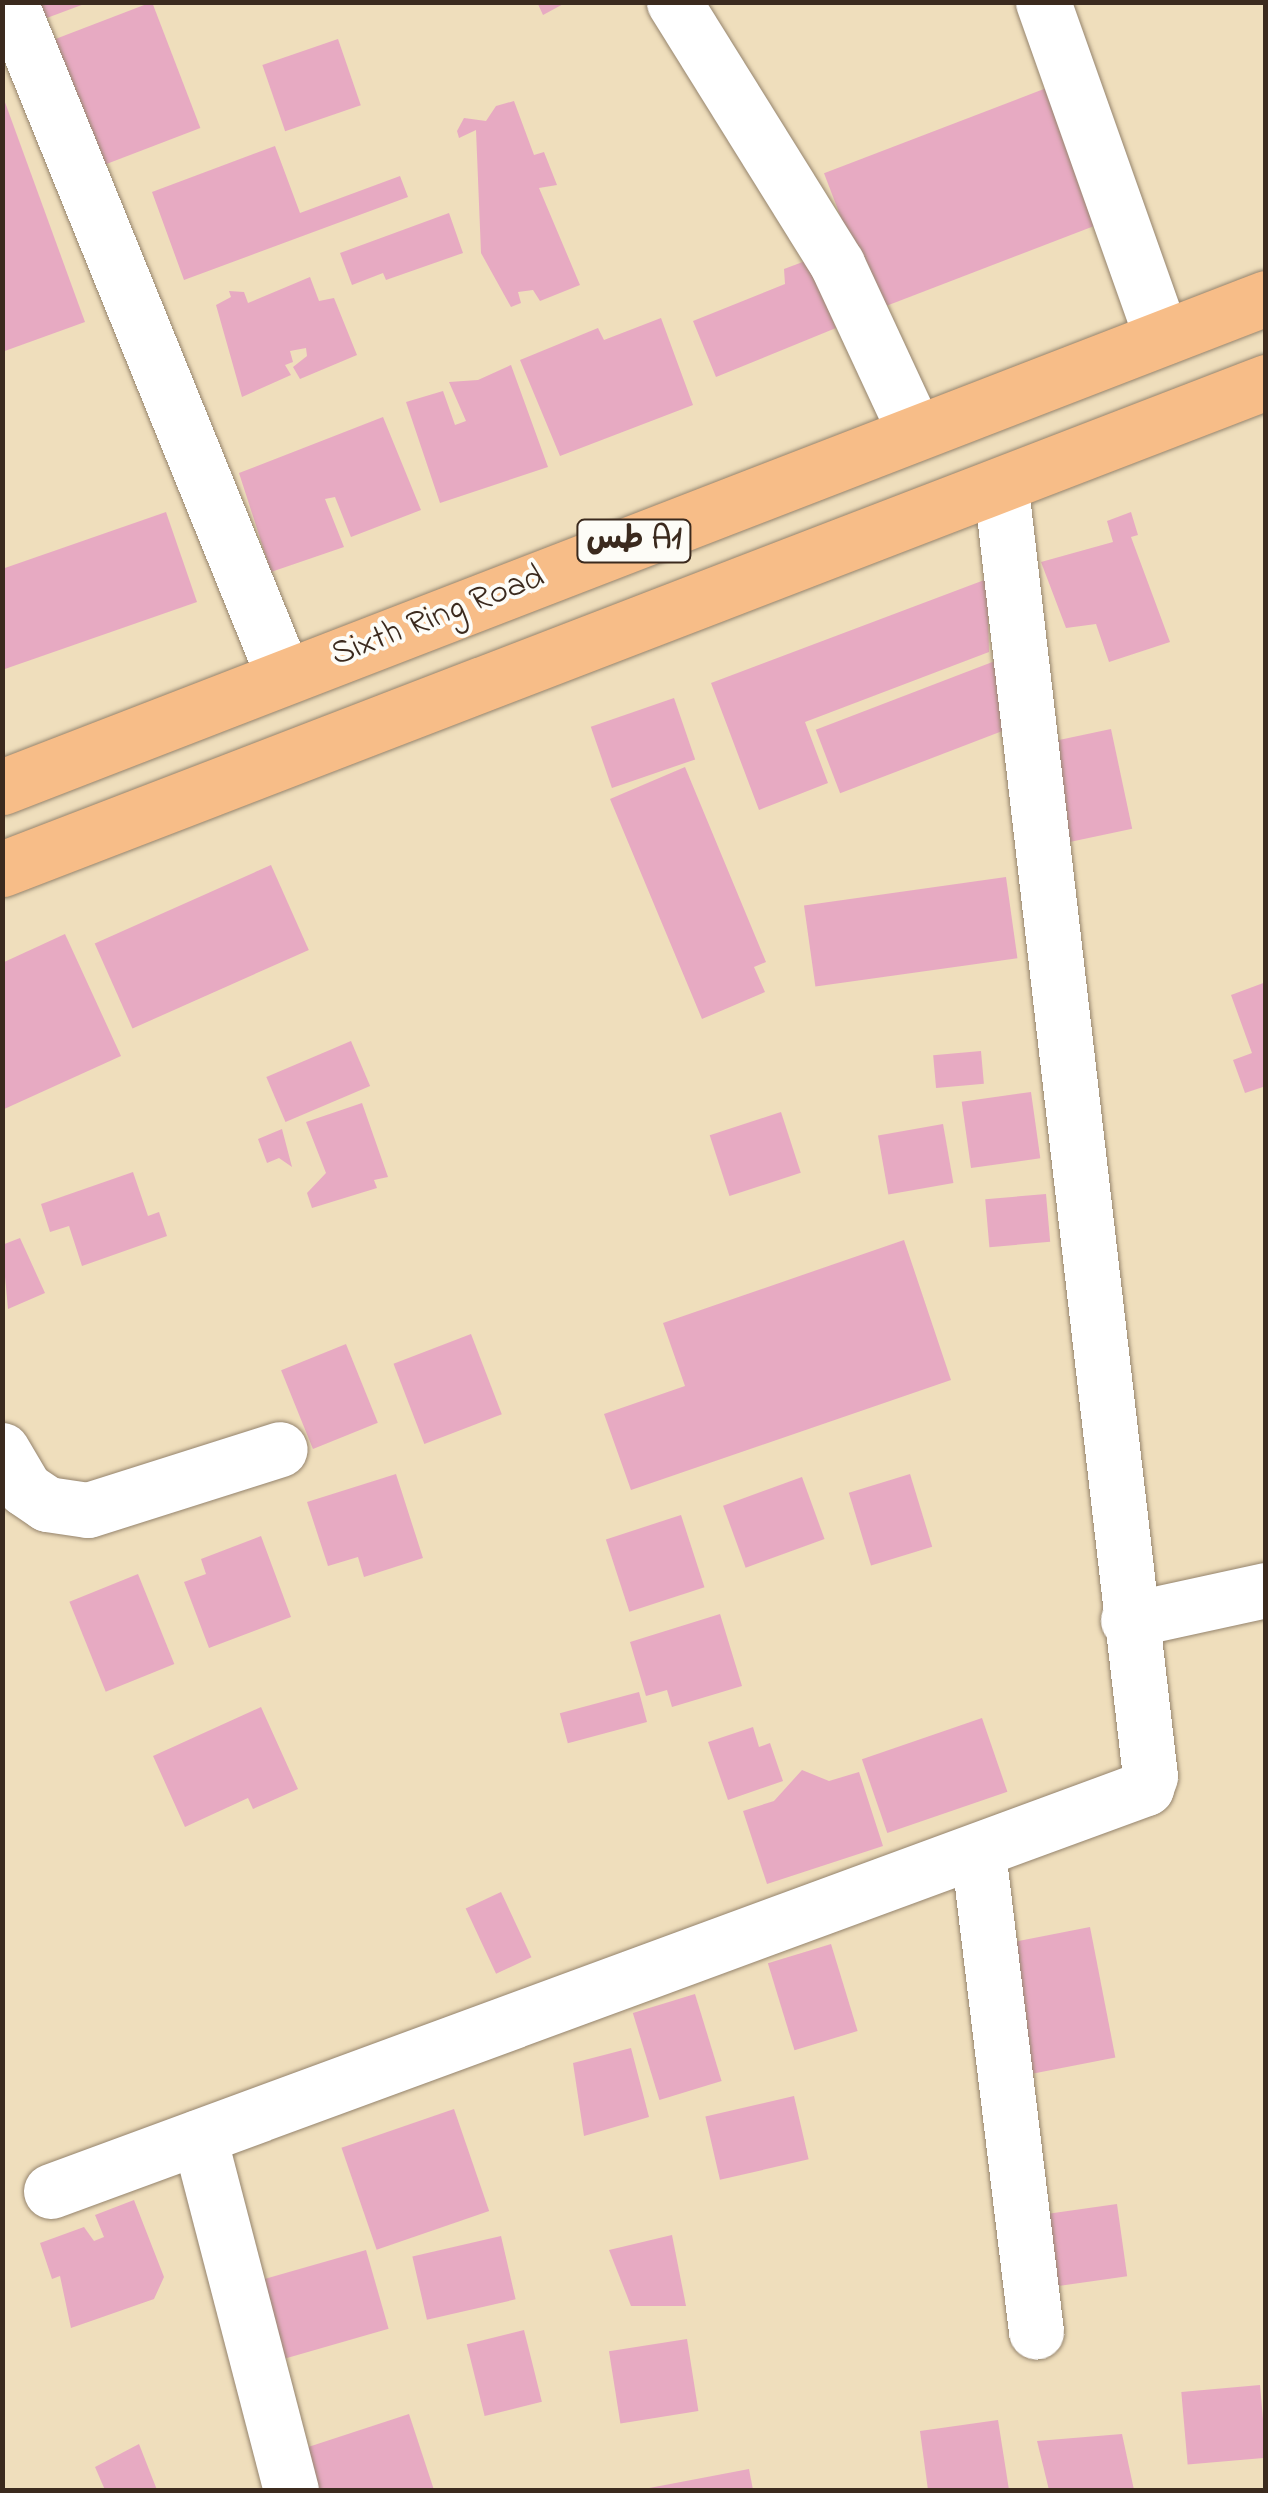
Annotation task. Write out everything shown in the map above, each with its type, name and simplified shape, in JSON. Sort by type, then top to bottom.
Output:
[{"type":"highway","name":"Sixth Ring Road","points":[[2,787],[1266,298]]},
{"type":"highway","name":"طس A1","points":[[2,869],[865,534],[1001,488],[1266,382]]},
{"type":"highway","points":[[837,462],[865,534]]},
{"type":"street","points":[[10,2],[284,677]]},
{"type":"street","points":[[674,2],[836,264],[915,432]]},
{"type":"street","points":[[1042,2],[1162,338]]},
{"type":"street","points":[[51,2191],[1146,1788],[1150,1776],[1128,1620],[1001,488]]},
{"type":"street","points":[[2,1450],[25,1489],[48,1504],[88,1510],[280,1449]]},
{"type":"street","points":[[1128,1620],[1266,1590]]},
{"type":"street","points":[[978,1852],[1036,2332]]},
{"type":"street","points":[[199,2136],[291,2490]]},
{"type":"building","points":[[29,2],[86,2],[87,3],[36,22]]},
{"type":"building","points":[[152,2],[200,128],[92,170],[44,44]]},
{"type":"building","points":[[537,2],[567,2],[543,15]]},
{"type":"building","points":[[338,39],[361,105],[285,131],[262,65]]},
{"type":"building","points":[[1049,87],[1101,223],[876,310],[824,173]]},
{"type":"building","points":[[2,94],[85,322],[2,352]]},
{"type":"building","points":[[514,101],[534,155],[544,152],[557,185],[539,188],[580,285],[540,301],[533,290],[518,292],[521,303],[511,307],[481,253],[476,130],[459,138],[457,131],[464,118],[486,121],[496,106]]},
{"type":"building","points":[[275,146],[300,213],[400,176],[408,197],[184,280],[152,192]]},
{"type":"building","points":[[449,213],[463,253],[386,280],[383,273],[352,285],[340,253]]},
{"type":"building","points":[[808,260],[836,328],[716,377],[693,321],[785,284],[784,269]]},
{"type":"building","points":[[310,277],[319,301],[334,298],[357,355],[300,379],[293,367],[307,356],[306,348],[290,351],[293,362],[285,365],[291,375],[242,397],[216,305],[231,297],[229,291],[244,292],[248,303]]},
{"type":"building","points":[[661,318],[693,405],[560,456],[520,360],[598,328],[604,340]]},
{"type":"building","points":[[511,365],[548,467],[440,503],[406,402],[443,391],[455,425],[466,421],[449,382],[478,380]]},
{"type":"building","points":[[383,417],[421,510],[351,537],[335,497],[325,499],[344,547],[271,572],[239,473]]},
{"type":"building","points":[[166,512],[197,602],[2,670],[2,569]]},
{"type":"building","points":[[1131,512],[1138,535],[1131,537],[1170,642],[1109,662],[1096,624],[1066,628],[1041,562],[1113,542],[1107,521]]},
{"type":"building","points":[[987,579],[989,652],[805,722],[828,783],[759,810],[711,683]]},
{"type":"building","points":[[995,661],[1019,724],[840,793],[816,730]]},
{"type":"building","points":[[674,698],[695,759],[612,788],[591,727]]},
{"type":"building","points":[[1111,729],[1132,829],[1064,843],[1043,744]]},
{"type":"building","points":[[685,767],[766,962],[754,967],[765,992],[702,1019],[610,799]]},
{"type":"building","points":[[271,865],[309,950],[133,1028],[95,944]]},
{"type":"building","points":[[1006,877],[1017,958],[815,987],[804,905]]},
{"type":"building","points":[[65,934],[121,1056],[2,1110],[2,963]]},
{"type":"building","points":[[1266,982],[1266,1086],[1245,1093],[1233,1060],[1252,1053],[1231,995]]},
{"type":"building","points":[[351,1041],[370,1086],[285,1122],[266,1077]]},
{"type":"building","points":[[981,1051],[984,1084],[936,1088],[933,1055]]},
{"type":"building","points":[[1031,1092],[1040,1158],[971,1168],[962,1102]]},
{"type":"building","points":[[362,1103],[388,1177],[374,1180],[377,1188],[312,1208],[307,1193],[326,1173],[306,1122]]},
{"type":"building","points":[[781,1112],[801,1173],[729,1196],[710,1135]]},
{"type":"building","points":[[943,1124],[953,1183],[888,1195],[878,1135]]},
{"type":"building","points":[[282,1129],[292,1167],[279,1158],[267,1163],[258,1139]]},
{"type":"building","points":[[133,1172],[148,1216],[159,1212],[167,1236],[82,1266],[69,1226],[50,1232],[41,1204]]},
{"type":"building","points":[[1046,1194],[1050,1242],[989,1247],[985,1199]]},
{"type":"building","points":[[20,1238],[45,1293],[8,1309],[2,1245]]},
{"type":"building","points":[[904,1240],[951,1380],[631,1490],[604,1414],[685,1386],[663,1323]]},
{"type":"building","points":[[471,1334],[502,1414],[424,1444],[394,1364]]},
{"type":"building","points":[[346,1344],[378,1423],[313,1449],[281,1370]]},
{"type":"building","points":[[396,1474],[423,1558],[364,1577],[358,1557],[328,1566],[307,1502]]},
{"type":"building","points":[[910,1474],[932,1547],[871,1565],[849,1493]]},
{"type":"building","points":[[802,1477],[825,1539],[746,1568],[723,1506]]},
{"type":"building","points":[[681,1515],[704,1587],[629,1612],[606,1539]]},
{"type":"building","points":[[261,1536],[291,1617],[209,1648],[184,1582],[206,1574],[201,1559]]},
{"type":"building","points":[[138,1574],[174,1664],[106,1692],[69,1602]]},
{"type":"building","points":[[720,1614],[742,1686],[672,1707],[667,1690],[646,1696],[630,1642]]},
{"type":"building","points":[[639,1692],[647,1722],[568,1743],[560,1713]]},
{"type":"building","points":[[261,1707],[298,1789],[253,1809],[248,1798],[185,1827],[153,1756]]},
{"type":"building","points":[[982,1718],[1007,1792],[887,1833],[862,1759]]},
{"type":"building","points":[[753,1727],[759,1747],[770,1743],[783,1781],[728,1800],[708,1742]]},
{"type":"building","points":[[802,1770],[829,1781],[859,1772],[883,1846],[767,1884],[743,1811],[774,1801]]},
{"type":"building","points":[[501,1892],[531,1957],[496,1974],[466,1908]]},
{"type":"building","points":[[1090,1927],[1115,2058],[1031,2074],[1006,1943]]},
{"type":"building","points":[[831,1944],[858,2031],[794,2050],[768,1963]]},
{"type":"building","points":[[695,1994],[722,2081],[659,2100],[633,2013]]},
{"type":"building","points":[[631,2048],[649,2117],[584,2136],[573,2063]]},
{"type":"building","points":[[794,2096],[809,2159],[720,2180],[705,2116]]},
{"type":"building","points":[[454,2109],[489,2211],[377,2250],[341,2148]]},
{"type":"building","points":[[134,2200],[164,2277],[154,2299],[71,2328],[60,2276],[52,2279],[40,2243],[84,2227],[94,2241],[104,2237],[95,2215]]},
{"type":"building","points":[[1117,2204],[1127,2276],[1048,2287],[1038,2215]]},
{"type":"building","points":[[672,2235],[686,2306],[631,2306],[609,2250]]},
{"type":"building","points":[[501,2236],[516,2299],[427,2320],[412,2256]]},
{"type":"building","points":[[366,2250],[389,2329],[272,2362],[250,2283]]},
{"type":"building","points":[[524,2330],[542,2402],[485,2416],[467,2344]]},
{"type":"building","points":[[687,2339],[698,2411],[620,2423],[609,2351]]},
{"type":"building","points":[[1260,2385],[1266,2458],[1188,2465],[1181,2392]]},
{"type":"building","points":[[409,2414],[434,2490],[308,2490],[296,2451]]},
{"type":"building","points":[[998,2420],[1009,2490],[928,2490],[920,2431]]},
{"type":"building","points":[[1122,2434],[1134,2490],[1049,2490],[1037,2441]]},
{"type":"building","points":[[139,2444],[157,2490],[105,2490],[95,2467]]},
{"type":"building","points":[[749,2469],[753,2490],[644,2490],[644,2489]]}]
